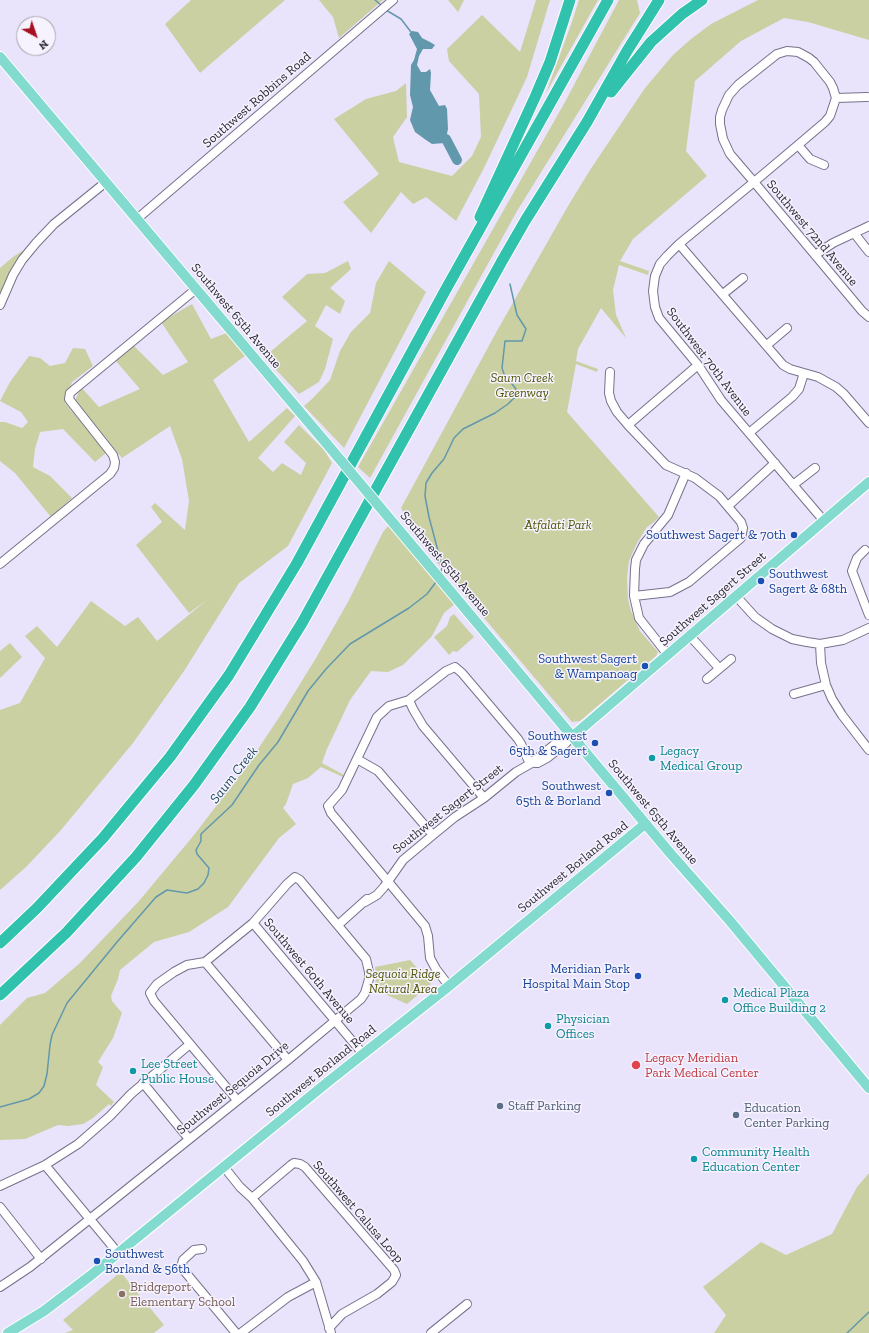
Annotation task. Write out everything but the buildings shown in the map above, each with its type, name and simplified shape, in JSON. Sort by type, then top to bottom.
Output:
[{"type":"highway","points":[[446,289],[536,95],[552,55],[570,0]]},
{"type":"highway","points":[[0,943],[37,908],[103,838],[153,779],[209,705],[247,646],[297,563],[446,289],[608,0]]},
{"type":"highway","points":[[0,995],[66,933],[136,857],[194,785],[250,706],[302,623],[525,221],[587,122],[627,51],[659,0]]},
{"type":"highway","points":[[587,122],[651,42],[682,14],[702,0]]},
{"type":"main road","name":"Southwest 65th Avenue","points":[[0,57],[645,824],[730,921],[869,1088]]},
{"type":"main road","name":"Southwest Sagert Street","points":[[572,736],[869,482]]},
{"type":"main road","name":"Southwest Borland Road","points":[[8,1333],[33,1319],[53,1305],[449,986],[645,824]]},
{"type":"street","name":"Southwest Robbins Road","points":[[137,219],[393,1]]},
{"type":"street","points":[[792,51],[803,55],[814,62],[830,82],[836,98],[830,116],[825,122],[754,182],[730,154],[726,147],[721,131],[720,117],[729,95],[738,85],[772,56],[782,52],[792,51]]},
{"type":"street","points":[[836,98],[867,97]]},
{"type":"street","points":[[798,145],[810,159],[824,165]]},
{"type":"street","points":[[0,304],[13,275],[22,260],[36,243],[54,224],[106,182]]},
{"type":"street","name":"Southwest 70th Avenue","points":[[754,182],[679,244],[660,264],[655,276],[652,291],[654,307],[659,318],[698,365],[721,400],[824,521]]},
{"type":"street","name":"Southwest 72nd Avenue","points":[[754,182],[862,311],[869,317]]},
{"type":"street","points":[[815,255],[828,246],[869,226]]},
{"type":"street","points":[[854,233],[869,252]]},
{"type":"street","points":[[679,244],[784,365],[790,369],[818,377],[836,387],[869,423]]},
{"type":"street","points":[[723,294],[743,278]]},
{"type":"street","points":[[0,564],[110,474],[114,468],[115,462],[113,456],[69,399],[70,393],[196,289]]},
{"type":"street","points":[[767,345],[787,328]]},
{"type":"street","points":[[628,425],[698,365]]},
{"type":"street","points":[[610,372],[609,393],[611,401],[617,412],[628,425],[666,465],[676,471],[686,473],[710,488],[728,506],[741,522],[743,528],[741,538],[696,578],[682,587],[670,592],[634,596]]},
{"type":"street","points":[[749,433],[792,397],[799,389],[804,373]]},
{"type":"street","points":[[728,506],[775,463]]},
{"type":"street","points":[[794,485],[814,468]]},
{"type":"street","points":[[668,655],[639,618],[634,596],[635,569],[644,544],[668,515],[686,473]]},
{"type":"street","points":[[865,550],[857,558],[852,571],[869,615]]},
{"type":"street","points":[[736,596],[755,617],[772,629],[792,639],[820,644],[843,640],[869,628]]},
{"type":"street","points":[[690,636],[719,668]]},
{"type":"street","points":[[820,644],[821,663],[826,685],[832,699],[842,715],[869,750]]},
{"type":"street","points":[[707,679],[731,659]]},
{"type":"street","points":[[449,986],[436,969],[430,958],[428,936],[424,926],[388,880],[331,813],[328,806],[342,790],[377,717],[389,706],[409,700],[429,686],[446,671],[454,668],[462,673],[518,739],[530,764]]},
{"type":"street","points":[[794,694],[826,685]]},
{"type":"street","points":[[409,700],[420,722],[484,798]]},
{"type":"street","name":"Southwest Sagert Street","points":[[338,925],[365,902],[380,884],[388,880],[403,860],[433,835],[563,738],[572,736]]},
{"type":"street","points":[[357,759],[378,771],[433,835]]},
{"type":"street","name":"Southwest Sequoia Drive","points":[[0,1287],[41,1259],[336,1021],[361,999],[367,987],[369,972],[366,959],[300,880],[295,877],[287,884],[253,923]]},
{"type":"street","points":[[237,1100],[154,1001],[150,993],[157,984],[174,972],[187,965],[205,962],[253,923]]},
{"type":"street","name":"Southwest 60th Avenue","points":[[253,923],[363,1054]]},
{"type":"street","points":[[205,962],[288,1060]]},
{"type":"street","points":[[0,1186],[65,1153],[88,1137],[143,1083],[190,1044]]},
{"type":"street","points":[[143,1083],[189,1139]]},
{"type":"street","name":"Southwest Calusa Loop","points":[[252,1198],[291,1165],[294,1163],[300,1164],[305,1167],[394,1270],[396,1275],[392,1282],[377,1294],[342,1314],[330,1330]]},
{"type":"street","points":[[45,1164],[118,1253]]},
{"type":"street","points":[[224,1167],[240,1187],[252,1198],[303,1261],[316,1282],[330,1330]]},
{"type":"street","points":[[0,1207],[41,1259]]},
{"type":"street","points":[[202,1249],[194,1250],[183,1260],[181,1267],[236,1333]]},
{"type":"street","points":[[241,1333],[288,1297],[316,1282]]},
{"type":"street","points":[[431,1333],[467,1304]]},
{"type":"green space","points":[[191,0],[285,0],[200,73],[165,24]]},
{"type":"green space","points":[[319,0],[383,0],[339,38],[333,17]]},
{"type":"green space","points":[[448,0],[464,0],[458,12]]},
{"type":"green space","points":[[536,0],[550,0],[527,77],[484,168],[456,221],[426,197],[413,204],[401,192],[371,233],[343,202],[379,174],[334,119],[366,99],[396,91],[406,83],[407,117],[393,137],[399,162],[452,176],[472,156],[481,137],[479,94],[449,61],[447,49],[482,15],[520,52]]},
{"type":"green space","points":[[579,0],[598,0],[546,93],[572,22]]},
{"type":"green space","points":[[619,0],[637,0],[640,13],[517,211],[370,478],[358,467],[565,102]]},
{"type":"green space","points":[[758,0],[869,0],[869,40],[808,22],[784,18],[741,41],[695,81],[686,151],[707,176],[633,239],[620,261],[649,271],[648,275],[619,265],[613,290],[616,315],[626,338],[601,308],[578,349],[576,361],[598,369],[597,372],[576,364],[567,412],[659,517],[647,527],[637,543],[629,561],[627,577],[628,599],[631,611],[640,631],[658,652],[656,656],[580,721],[572,722],[430,554],[401,508],[498,329],[568,206],[590,170],[645,88],[673,55],[691,39],[711,24]]},
{"type":"green space","points":[[30,246],[0,296],[0,268]]},
{"type":"green space","points":[[348,261],[351,269],[330,288],[345,301],[340,314],[326,305],[315,326],[333,339],[325,369],[319,382],[299,394],[264,357],[307,321],[282,297],[307,274],[325,273]]},
{"type":"green space","points":[[389,261],[426,292],[344,448],[304,406],[330,380],[340,351],[351,332],[370,313],[376,283]]},
{"type":"green space","points":[[192,304],[211,339],[229,332],[246,355],[213,380],[249,442],[287,408],[295,416],[258,458],[273,472],[282,463],[301,475],[306,463],[284,442],[299,425],[324,450],[332,463],[288,546],[239,583],[184,671],[133,743],[61,830],[26,867],[0,890],[0,710],[20,703],[45,658],[25,636],[37,626],[57,647],[91,601],[125,626],[138,617],[157,641],[207,600],[189,613],[136,545],[162,522],[151,507],[155,503],[185,530],[189,501],[182,459],[170,426],[122,458],[74,403],[81,387],[99,407],[140,389],[115,360],[133,345],[163,375],[188,362],[161,322]]},
{"type":"green space","points":[[73,348],[85,349],[93,366],[72,382],[65,403],[107,452],[95,462],[63,429],[40,432],[35,449],[33,467],[50,476],[72,498],[51,517],[15,473],[0,461],[0,422],[5,422],[22,428],[28,422],[21,412],[0,401],[10,382],[29,356],[40,358],[50,366],[65,363]]},
{"type":"green space","points":[[388,526],[456,603],[444,613],[432,636],[403,665],[388,672],[371,671],[350,700],[322,763],[344,775],[343,777],[321,767],[308,778],[293,784],[286,804],[283,808],[296,824],[279,838],[228,907],[189,932],[154,942],[120,970],[111,996],[112,1001],[122,1013],[113,1038],[98,1062],[103,1067],[96,1085],[114,1102],[111,1106],[109,1104],[93,1118],[83,1124],[68,1126],[58,1125],[25,1139],[0,1140],[0,1025],[27,998],[45,993],[80,963],[139,901],[194,835],[246,767],[282,713],[348,602],[383,532]]},
{"type":"green space","points":[[454,614],[474,637],[457,652],[453,651],[449,655],[434,637],[447,626],[450,617]]},
{"type":"green space","points":[[10,643],[22,657],[0,678],[0,651]]},
{"type":"green space","name":"Sequoia Ridge Natural Area","points":[[410,960],[431,984],[407,1004],[374,989],[376,978],[375,967]]},
{"type":"green space","points":[[869,1173],[869,1333],[714,1333],[726,1315],[703,1287],[761,1242],[786,1255],[832,1234],[857,1187]]},
{"type":"green space","points":[[117,1275],[123,1275],[164,1325],[154,1333],[65,1333],[73,1330],[63,1320]]},
{"type":"water","points":[[412,31],[418,32],[422,38],[435,45],[432,49],[423,49],[419,56],[417,65],[421,72],[426,72],[430,69],[430,90],[439,106],[445,105],[447,109],[448,129],[445,143],[432,144],[415,132],[410,120],[413,107],[410,95],[411,65],[417,49],[409,34]]},
{"type":"waterway","name":"Saum Creek","points":[[375,0],[382,6]]},
{"type":"waterway","name":"Saum Creek","points":[[386,10],[401,19],[411,32]]},
{"type":"waterway","name":"Saum Creek","points":[[446,139],[457,160]]},
{"type":"waterway","name":"Saum Creek","points":[[441,573],[442,566],[425,496],[426,483],[444,459],[454,438],[463,429],[495,413],[515,397],[516,389],[504,374],[502,368],[505,341],[522,341],[526,329],[517,315],[510,284]]},
{"type":"waterway","name":"Saum Creek","points":[[0,1107],[29,1099],[39,1093],[44,1086],[47,1074],[52,1035],[67,1003],[156,897],[167,890],[187,893],[198,889],[204,883],[208,875],[209,868],[197,854],[196,850],[201,841],[201,834],[232,805],[259,765],[278,742],[308,691],[326,669],[350,644],[409,608],[427,594],[436,582]]},
{"type":"waterway","points":[[847,1333],[869,1312]]},
{"type":"place","name":"Southwest Sagert & 70th","points":[[794,535]]},
{"type":"place","name":"Southwest Sagert & 68th","points":[[761,581]]},
{"type":"place","name":"Southwest Sagert & Wampanoag","points":[[645,666]]},
{"type":"place","name":"Southwest 65th & Sagert","points":[[595,743]]},
{"type":"place","name":"Legacy Medical Group","points":[[652,758]]},
{"type":"place","name":"Southwest 65th & Borland","points":[[609,793]]},
{"type":"place","name":"Meridian Park Hospital Main Stop","points":[[638,976]]},
{"type":"place","name":"Medical Plaza Office Building 2","points":[[725,1000]]},
{"type":"place","name":"Physician Offices","points":[[548,1026]]},
{"type":"place","name":"Legacy Meridian Park Medical Center","points":[[636,1065]]},
{"type":"place","name":"Lee Street Public House","points":[[133,1071]]},
{"type":"place","name":"Staff Parking","points":[[500,1106]]},
{"type":"place","name":"Education Center Parking","points":[[736,1115]]},
{"type":"place","name":"Community Health Education Center","points":[[694,1159]]},
{"type":"place","name":"Southwest Borland & 56th","points":[[97,1261]]},
{"type":"place","name":"Bridgeport Elementary School","points":[[122,1294]]},
{"type":"park label","name":"Saum Creek Greenway","points":[[522,386]]},
{"type":"park label","name":"Atfalati Park","points":[[558,525]]}]
